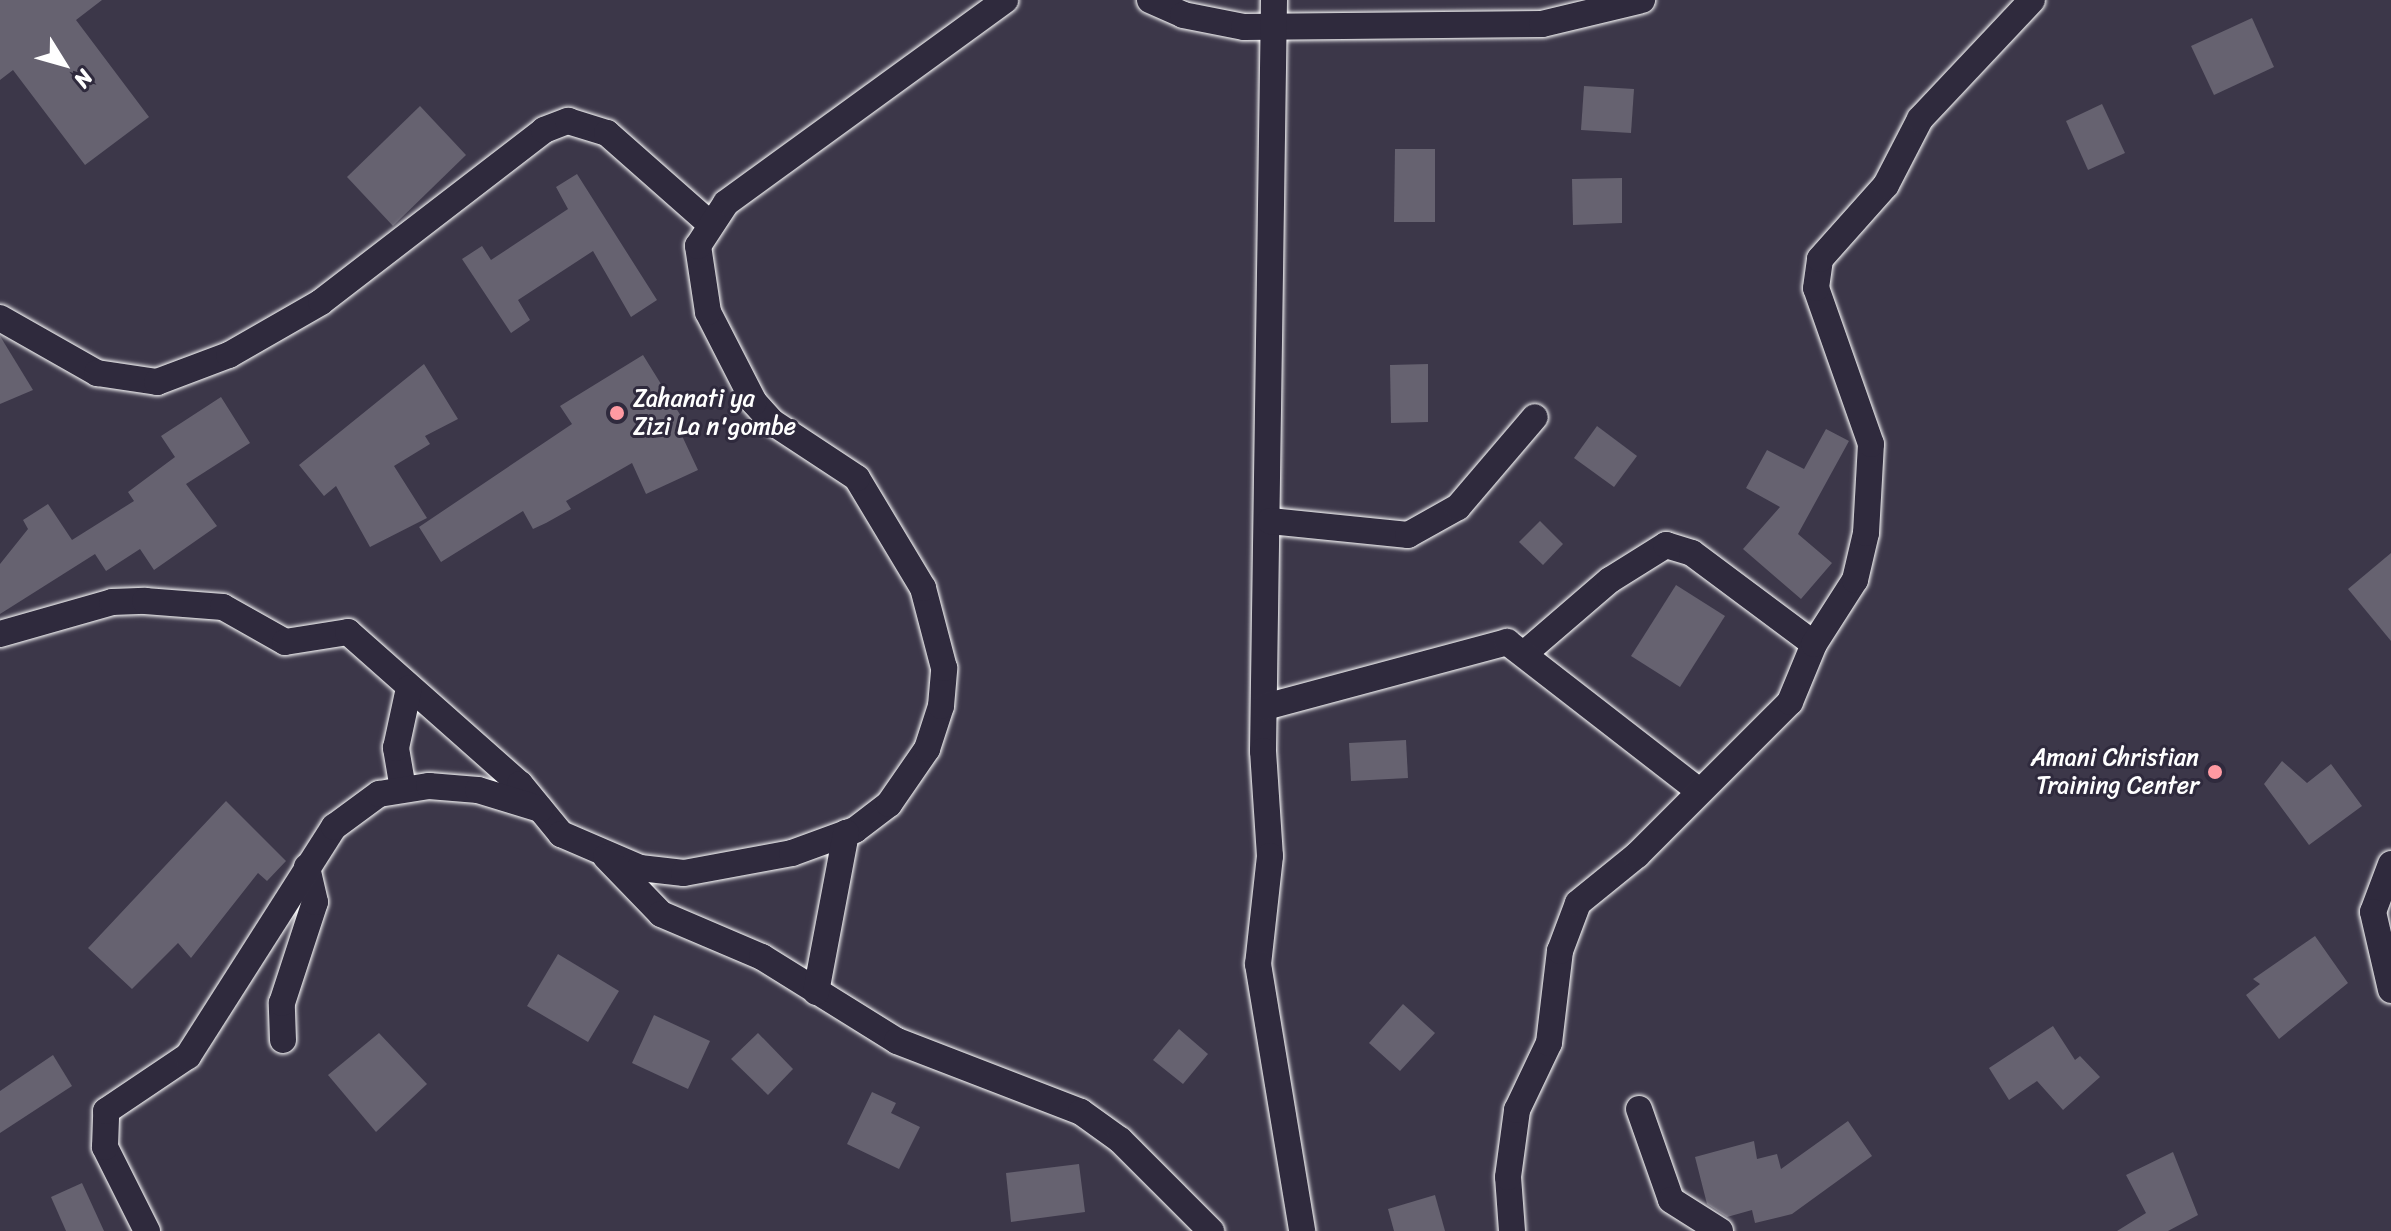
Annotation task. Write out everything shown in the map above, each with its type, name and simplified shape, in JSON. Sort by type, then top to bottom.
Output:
[{"type":"street","points":[[0,634],[112,602],[223,607],[285,642],[348,632],[510,773],[561,834],[640,868],[684,873],[792,853],[846,833],[889,804],[927,749],[944,668],[923,588],[880,511],[857,478],[772,422],[731,359],[698,275],[709,223],[910,63],[1005,0]]},
{"type":"street","points":[[1150,0],[1221,26],[1276,12],[1542,24],[1586,19],[1642,0]]},
{"type":"street","points":[[1512,1231],[1511,1138],[1549,1043],[1572,917],[1790,702],[1814,644],[1855,580],[1866,533],[1871,444],[1815,274],[1886,185],[1920,119],[1996,47],[2032,0]]},
{"type":"street","points":[[1276,12],[1265,707],[1270,856],[1260,1005],[1302,1231]]},
{"type":"street","points":[[0,318],[97,373],[157,382],[229,355],[321,302],[544,130],[568,121],[607,133],[709,223]]},
{"type":"street","points":[[1270,521],[1408,535],[1458,507],[1535,417]]},
{"type":"street","points":[[1525,653],[1610,580],[1666,545],[1692,553],[1814,644]]},
{"type":"street","points":[[1265,707],[1426,668],[1485,644],[1507,642],[1698,790]]},
{"type":"street","points":[[403,789],[396,748],[409,688]]},
{"type":"street","points":[[147,1231],[105,1147],[106,1111],[188,1056],[307,867],[361,805],[403,789],[478,790],[540,809]]},
{"type":"street","points":[[816,992],[846,833]]},
{"type":"street","points":[[604,853],[661,914],[762,957],[897,1041],[1081,1112],[1120,1140],[1211,1231]]},
{"type":"street","points":[[2391,864],[2373,912],[2391,990]]},
{"type":"street","points":[[283,1040],[282,1003],[315,902],[307,867]]},
{"type":"street","points":[[1639,1109],[1671,1200],[1720,1231]]},
{"type":"building","points":[[0,0],[102,0],[76,20],[149,117],[85,165],[13,70],[0,80]]},
{"type":"building","points":[[2252,18],[2274,67],[2214,95],[2191,46]]},
{"type":"building","points":[[1584,86],[1634,89],[1631,133],[1581,130]]},
{"type":"building","points":[[2102,104],[2125,153],[2088,170],[2066,121]]},
{"type":"building","points":[[420,106],[466,155],[393,226],[347,177]]},
{"type":"building","points":[[1395,149],[1435,149],[1435,222],[1394,222]]},
{"type":"building","points":[[577,174],[657,300],[631,317],[593,251],[518,300],[530,320],[511,333],[462,259],[482,246],[491,260],[568,209],[556,187]]},
{"type":"building","points":[[1622,178],[1622,223],[1573,225],[1572,179]]},
{"type":"building","points":[[0,336],[33,390],[0,404]]},
{"type":"building","points":[[643,355],[684,421],[677,425],[698,470],[646,494],[632,463],[566,501],[571,509],[546,523],[533,529],[523,511],[441,562],[419,527],[572,424],[560,406]]},
{"type":"building","points":[[424,364],[458,419],[425,436],[430,444],[394,466],[427,518],[370,547],[336,486],[324,496],[299,465]]},
{"type":"building","points":[[1428,364],[1428,422],[1391,423],[1390,365]]},
{"type":"building","points":[[221,397],[250,443],[186,484],[217,526],[154,570],[140,549],[106,571],[95,554],[0,614],[0,564],[28,529],[23,520],[48,504],[72,540],[134,501],[128,492],[175,457],[161,436]]},
{"type":"building","points":[[1597,426],[1637,456],[1614,487],[1574,458]]},
{"type":"building","points":[[1826,429],[1849,441],[1798,534],[1832,563],[1801,599],[1743,549],[1780,507],[1746,488],[1767,450],[1804,469]]},
{"type":"building","points":[[1540,521],[1563,544],[1543,565],[1519,542]]},
{"type":"building","points":[[2391,553],[2391,641],[2348,589]]},
{"type":"building","points":[[1676,585],[1725,616],[1680,687],[1631,656]]},
{"type":"building","points":[[1406,740],[1408,778],[1351,781],[1349,743]]},
{"type":"building","points":[[2282,761],[2307,783],[2331,764],[2362,806],[2309,845],[2264,784]]},
{"type":"building","points":[[226,801],[286,861],[267,881],[258,873],[191,958],[178,943],[132,989],[88,948]]},
{"type":"building","points":[[2315,936],[2348,983],[2279,1039],[2246,995],[2260,984],[2253,979]]},
{"type":"building","points":[[558,954],[619,991],[588,1042],[527,1006]]},
{"type":"building","points":[[1403,1004],[1435,1033],[1400,1071],[1369,1043]]},
{"type":"building","points":[[654,1015],[710,1041],[688,1089],[632,1063]]},
{"type":"building","points":[[2053,1026],[2075,1060],[2080,1056],[2100,1077],[2063,1110],[2037,1081],[2009,1100],[1989,1068]]},
{"type":"building","points":[[1179,1029],[1208,1054],[1183,1084],[1153,1060]]},
{"type":"building","points":[[379,1033],[427,1084],[376,1132],[328,1075]]},
{"type":"building","points":[[758,1033],[793,1069],[768,1095],[731,1059]]},
{"type":"building","points":[[53,1055],[72,1086],[0,1133],[0,1091]]},
{"type":"building","points":[[872,1092],[896,1103],[891,1113],[920,1127],[899,1169],[847,1144]]},
{"type":"building","points":[[1848,1121],[1872,1156],[1792,1214],[1755,1223],[1752,1210],[1727,1217],[1707,1204],[1695,1157],[1754,1141],[1757,1159],[1777,1154],[1781,1169]]},
{"type":"building","points":[[2173,1152],[2198,1215],[2168,1231],[2117,1231],[2146,1213],[2126,1175]]},
{"type":"building","points":[[1079,1164],[1085,1212],[1011,1222],[1006,1173]]},
{"type":"building","points":[[82,1183],[104,1231],[66,1231],[51,1197]]},
{"type":"building","points":[[1435,1195],[1445,1231],[1394,1231],[1388,1209]]},
{"type":"place","name":"Zahanati ya Zizi La n'gombe","points":[[617,413]]},
{"type":"place","name":"Amani Christian Training Center","points":[[2215,772]]}]
